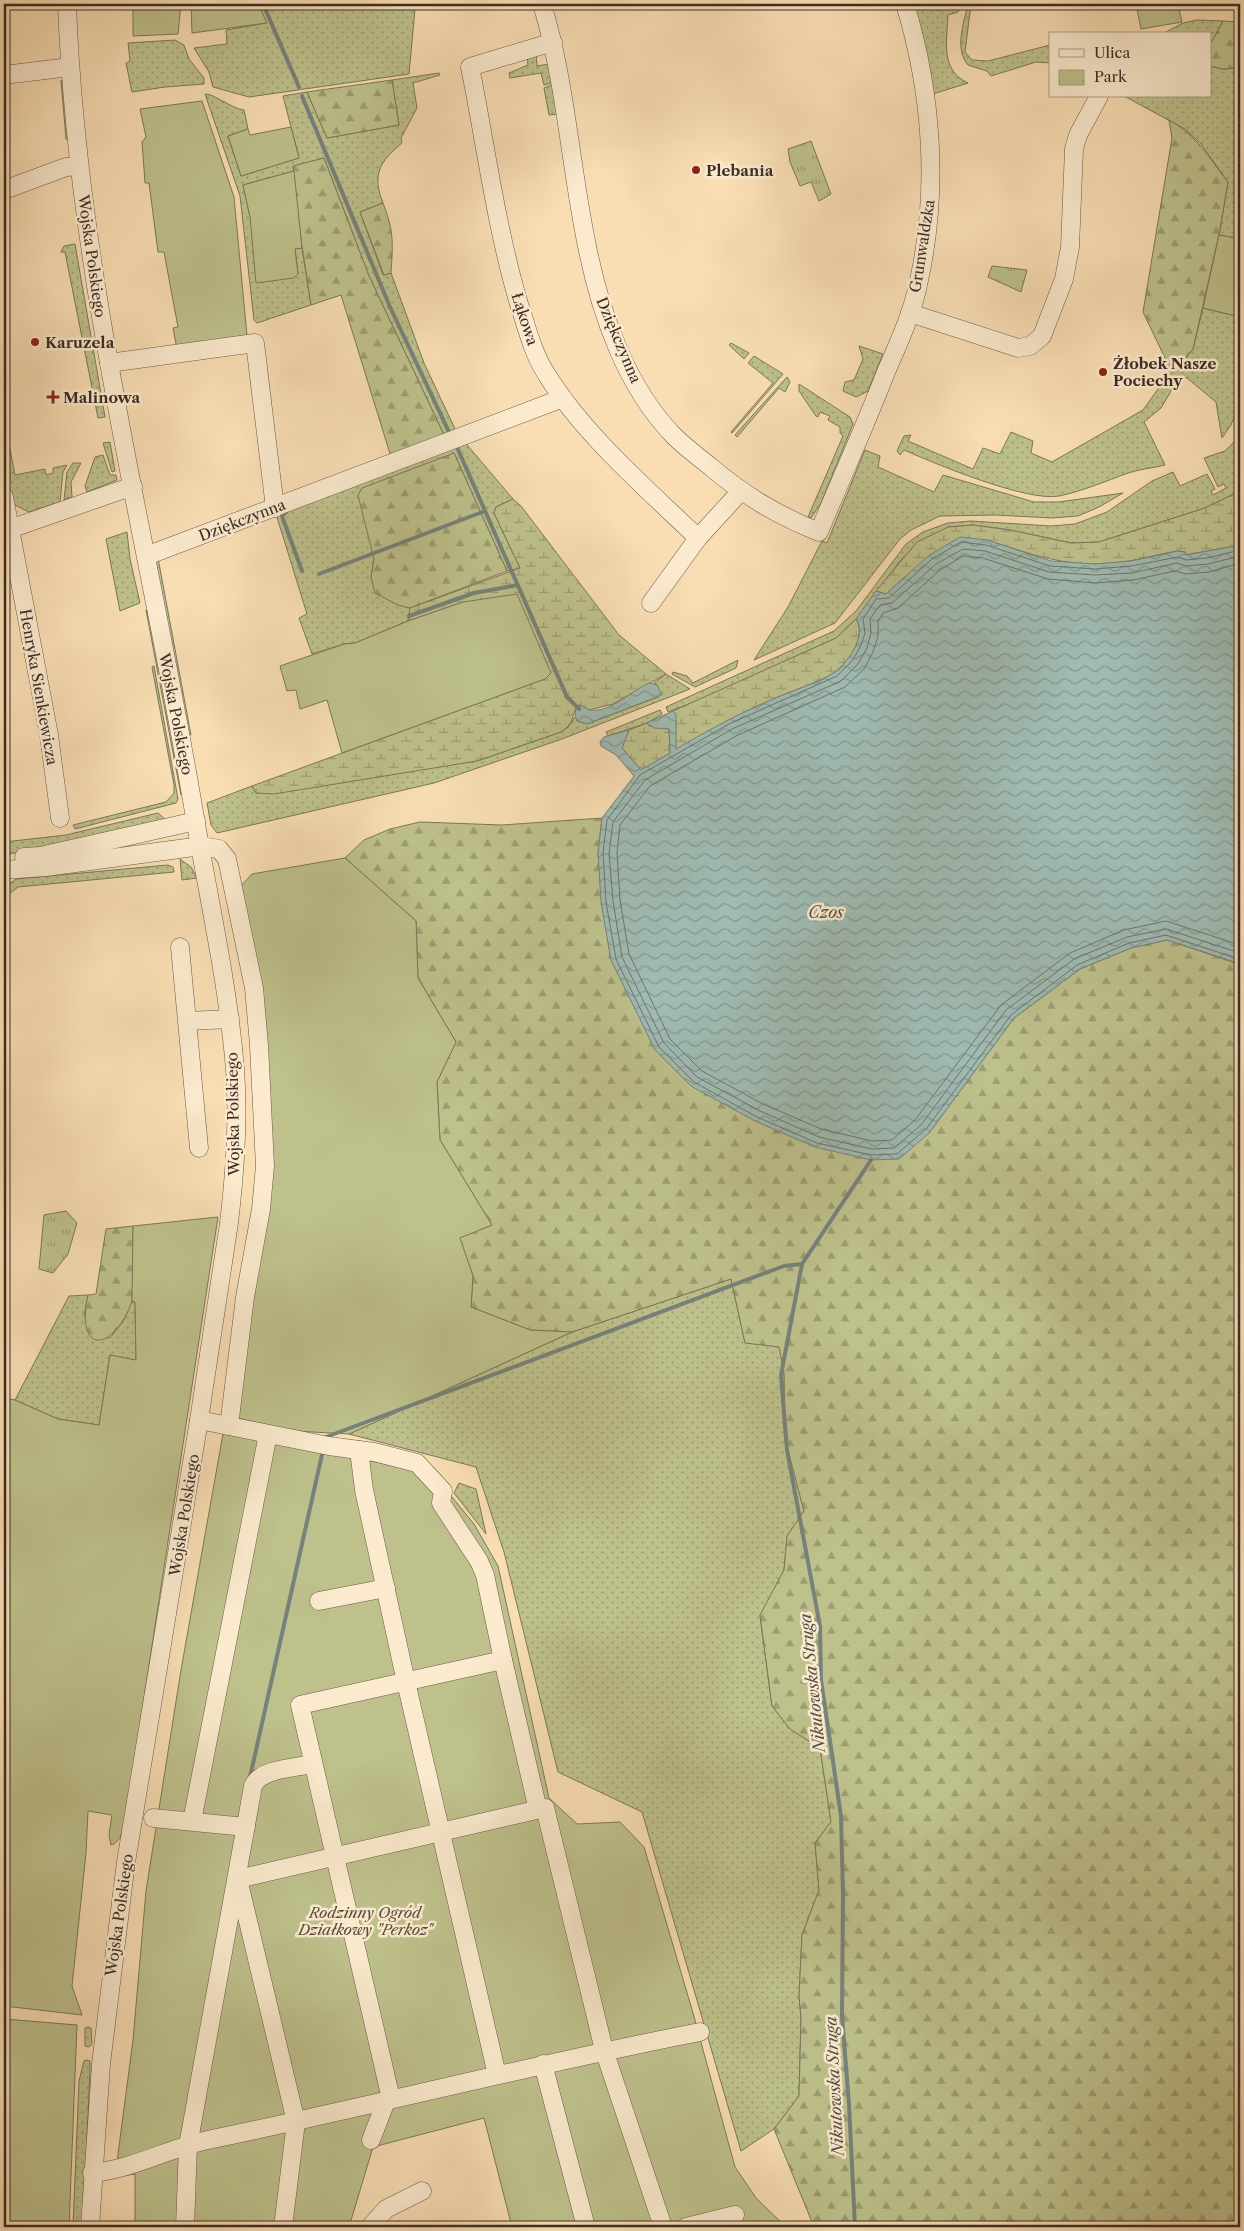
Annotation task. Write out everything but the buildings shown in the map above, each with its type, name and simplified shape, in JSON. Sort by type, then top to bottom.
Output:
[{"type":"street","name":"Wojska Polskiego","points":[[67,4],[70,67],[79,166],[109,363],[201,846],[230,1019],[236,1107],[235,1175],[199,1420],[126,1862],[101,2064],[92,2173],[90,2227]]},
{"type":"street","name":"Dziękczynna","points":[[542,4],[553,42],[587,246],[602,309],[644,397],[674,436],[740,492],[785,519],[818,532]]},
{"type":"street","name":"Grunwaldzka","points":[[818,532],[910,313],[919,281],[932,186],[928,118],[916,49],[905,4]]},
{"type":"street","name":"Łąkowa","points":[[553,42],[470,67],[510,272],[533,346],[546,374],[563,398],[641,483],[698,538]]},
{"type":"street","points":[[4,75],[70,67]]},
{"type":"street","points":[[910,313],[1018,348],[1030,346],[1042,336],[1061,290],[1067,263],[1074,149],[1078,135],[1097,98]]},
{"type":"street","points":[[4,190],[66,167],[79,166]]},
{"type":"street","points":[[109,363],[256,343],[275,508]]},
{"type":"street","name":"Dziękczynna","points":[[146,556],[563,398]]},
{"type":"street","points":[[6,530],[132,486]]},
{"type":"street","points":[[651,603],[698,538],[740,492]]},
{"type":"street","name":"Henryka Sienkiewicza","points":[[4,497],[6,530],[49,735],[60,818]]},
{"type":"street","points":[[4,859],[40,856],[196,821]]},
{"type":"street","points":[[4,870],[201,846],[219,849],[227,859],[254,997],[266,1166],[261,1209],[245,1297],[229,1426]]},
{"type":"street","points":[[180,947],[199,1148]]},
{"type":"street","points":[[188,1021],[230,1019]]},
{"type":"street","points":[[199,1420],[324,1445],[359,1450],[416,1463],[443,1491],[440,1503],[479,1561],[485,1575],[538,1810]]},
{"type":"street","points":[[192,1821],[268,1434]]},
{"type":"street","points":[[359,1450],[364,1490],[406,1682],[497,2075]]},
{"type":"street","points":[[319,1601],[386,1588]]},
{"type":"street","points":[[371,2140],[388,2100],[300,1705],[503,1660]]},
{"type":"street","points":[[184,2227],[188,2146],[233,1893],[238,1879],[256,1779],[264,1774],[312,1764]]},
{"type":"street","points":[[238,1879],[545,1808],[604,2050],[663,2227]]},
{"type":"street","points":[[153,1818],[246,1827]]},
{"type":"street","points":[[238,1879],[296,2122],[297,2131],[283,2227]]},
{"type":"street","points":[[92,2173],[152,2158],[188,2146],[604,2050],[700,2032]]},
{"type":"street","points":[[543,2064],[586,2227]]},
{"type":"street","points":[[370,2227],[386,2209],[422,2191]]},
{"type":"street","points":[[686,2227],[734,2215]]},
{"type":"green space","points":[[133,4],[181,4],[178,34],[133,36]]},
{"type":"green space","points":[[191,4],[258,4],[267,23],[192,33]]},
{"type":"green space","points":[[258,4],[409,4],[415,9],[409,74],[249,97],[213,87],[209,72],[194,48],[227,44],[226,30],[266,23]]},
{"type":"green space","points":[[914,4],[934,4],[938,11],[955,4],[962,4],[958,12],[948,15],[947,54],[953,71],[968,83],[933,94]]},
{"type":"green space","points":[[968,4],[971,4],[965,52],[972,60],[988,61],[1049,45],[1049,63],[1036,62],[991,76],[987,71],[968,65],[964,59],[961,43]]},
{"type":"green space","points":[[1136,4],[1178,4],[1182,22],[1141,29]]},
{"type":"green space","points":[[1197,20],[1223,21],[1212,41],[1212,32],[1166,32],[1183,23]]},
{"type":"green space","points":[[1223,21],[1240,22],[1240,68],[1223,69],[1212,66],[1212,41]]},
{"type":"green space","points":[[175,40],[184,45],[189,59],[204,78],[204,84],[132,92],[126,63],[130,61],[128,43]]},
{"type":"green space","points":[[536,52],[537,66],[549,64],[553,82],[544,85],[541,73],[510,78],[509,73],[528,65],[527,55]]},
{"type":"green space","points":[[1212,66],[1223,69],[1240,68],[1240,239],[1219,235],[1228,182],[1201,144],[1185,129],[1128,98],[1212,98]]},
{"type":"green space","points":[[439,73],[440,75],[413,83],[417,108],[401,138],[402,143],[383,163],[378,177],[383,203],[360,212],[383,275],[391,273],[424,363],[456,431],[444,435],[369,276],[324,158],[293,167],[294,171],[243,185],[250,217],[298,274],[295,249],[302,248],[311,305],[257,323],[254,320],[240,196],[205,94],[244,110],[248,129],[228,136],[241,176],[299,158],[283,96],[307,92],[327,138],[399,125],[392,80]]},
{"type":"green space","points":[[61,80],[64,86],[69,139],[66,139]]},
{"type":"green space","points":[[392,80],[399,125],[327,138],[307,92]]},
{"type":"green space","points":[[553,84],[558,114],[549,115],[544,88]]},
{"type":"green space","points":[[202,101],[234,197],[247,336],[177,349],[173,328],[178,327],[164,252],[158,252],[149,183],[145,183],[142,142],[146,137],[140,109]]},
{"type":"green space","points":[[1169,120],[1195,140],[1228,182],[1219,235],[1193,349],[1184,360],[1166,360],[1143,312],[1172,138]]},
{"type":"green space","points":[[291,127],[299,158],[241,176],[228,136],[248,129],[250,135]]},
{"type":"green space","points":[[811,141],[831,194],[819,201],[811,182],[800,186],[790,162],[788,149]]},
{"type":"green space","points":[[324,158],[369,276],[444,435],[391,457],[341,295],[311,305],[297,213],[293,166]]},
{"type":"green space","points":[[294,171],[302,248],[295,249],[298,274],[294,278],[256,283],[250,217],[243,185]]},
{"type":"green space","points":[[383,203],[391,230],[392,245],[391,273],[384,275],[360,212]]},
{"type":"green space","points":[[1219,235],[1240,239],[1240,317],[1203,308]]},
{"type":"green space","points":[[75,244],[105,417],[98,418],[65,252],[61,252],[64,246]]},
{"type":"green space","points":[[992,266],[1027,270],[1021,292],[988,277]]},
{"type":"green space","points":[[1203,308],[1240,317],[1240,403],[1231,425],[1222,438],[1216,402],[1187,378],[1180,376],[1161,408],[1144,422],[1165,465],[1133,472],[1068,494],[1044,496],[1004,488],[904,450],[900,455],[897,451],[904,436],[911,435],[908,441],[973,469],[983,448],[1000,454],[1011,432],[1033,441],[1031,453],[1052,462],[1143,410],[1163,382],[1166,360],[1184,360],[1193,349]]},
{"type":"green space","points":[[731,343],[749,353],[744,359],[729,345]]},
{"type":"green space","points":[[859,346],[883,354],[868,391],[856,397],[843,391],[845,382],[854,380],[863,359]]},
{"type":"green space","points":[[754,356],[783,374],[732,433],[773,383],[748,363]]},
{"type":"green space","points":[[787,377],[790,382],[785,392],[779,388],[737,437],[735,435]]},
{"type":"green space","points":[[799,384],[850,417],[853,424],[821,503],[811,518],[808,517],[843,436],[840,433],[840,427],[828,420],[830,416],[820,412],[818,417],[816,416],[799,391]]},
{"type":"green space","points":[[4,418],[15,475],[45,469],[46,475],[53,473],[53,468],[67,465],[63,472],[60,502],[29,512],[9,502],[4,474]]},
{"type":"green space","points":[[1240,436],[1240,491],[1205,508],[1099,542],[1071,543],[1010,530],[973,525],[948,527],[903,557],[856,619],[836,638],[707,697],[668,712],[666,707],[834,631],[856,611],[906,544],[923,532],[948,523],[971,521],[1051,526],[1075,524],[1107,512],[1152,481],[1173,472],[1180,486],[1207,474],[1215,489],[1211,491],[1213,495],[1226,488],[1224,484],[1218,487],[1204,458],[1225,451]]},
{"type":"green space","points":[[462,439],[513,499],[496,507],[494,513],[520,568],[507,571],[454,453],[371,541],[374,559],[371,577],[398,605],[410,608],[408,621],[355,643],[344,644],[312,654],[299,618],[307,614],[276,514]]},
{"type":"green space","points":[[110,442],[115,471],[112,472],[103,443]]},
{"type":"green space","points":[[865,450],[880,456],[878,467],[934,492],[943,475],[1034,502],[1059,502],[1123,493],[1099,507],[1078,516],[1052,518],[996,515],[940,516],[911,530],[900,539],[835,623],[754,660],[788,607],[822,541],[827,543]]},
{"type":"green space","points":[[454,453],[507,571],[410,608],[398,605],[375,593],[371,577],[374,559],[358,495],[362,488]]},
{"type":"green space","points":[[103,455],[110,475],[116,475],[117,480],[87,492],[85,486],[95,457]]},
{"type":"green space","points":[[73,463],[81,463],[71,482],[72,497],[64,500],[67,472]]},
{"type":"green space","points":[[1240,491],[1240,545],[1186,555],[1185,552],[1178,551],[1122,562],[1097,564],[1049,559],[987,540],[906,576],[886,594],[876,591],[917,542],[948,527],[973,525],[1010,530],[1071,543],[1099,542],[1205,508]]},
{"type":"green space","points":[[513,499],[521,506],[619,635],[666,674],[613,704],[589,710],[580,705],[577,706],[570,723],[561,732],[477,761],[274,794],[256,793],[252,786],[545,679],[463,602],[408,621],[410,608],[520,568],[494,513],[496,507]]},
{"type":"green space","points":[[127,532],[130,559],[140,603],[120,611],[106,539]]},
{"type":"green space","points":[[158,558],[191,735],[186,734],[155,564]]},
{"type":"green space","points":[[517,594],[551,673],[545,679],[342,753],[327,700],[300,709],[296,690],[287,691],[280,666],[344,644],[355,643],[408,621],[463,602]]},
{"type":"green space","points":[[146,610],[151,620],[184,796],[181,795]]},
{"type":"green space","points":[[856,619],[859,633],[855,648],[835,672],[746,711],[675,750],[676,722],[673,711],[836,638]]},
{"type":"green space","points":[[738,660],[736,668],[695,687],[672,674],[673,672],[687,676],[693,683]]},
{"type":"green space","points":[[154,666],[178,799],[176,803],[75,829],[73,825],[166,802],[174,793],[152,667]]},
{"type":"green space","points":[[666,674],[690,689],[562,739],[434,783],[217,833],[211,825],[207,803],[252,786],[256,793],[477,761],[561,732],[568,727],[575,717],[578,721],[587,724],[658,697],[657,685],[654,683]]},
{"type":"green space","points":[[660,710],[662,714],[647,723],[608,736],[606,732]]},
{"type":"green space","points":[[647,723],[649,726],[669,729],[670,753],[641,770],[622,748],[629,730]]},
{"type":"green space","points":[[158,813],[166,820],[35,851],[4,854],[4,842],[66,835]]},
{"type":"green space","points":[[602,818],[598,853],[602,902],[611,960],[929,1133],[1014,1018],[1080,969],[1131,948],[1167,940],[1235,963],[1240,969],[1240,2227],[814,2227],[774,2129],[799,2096],[801,2018],[799,1996],[802,1935],[819,1890],[815,1843],[831,1822],[820,1748],[790,1729],[772,1706],[760,1615],[784,1570],[787,1536],[804,1511],[785,1439],[784,1372],[779,1347],[745,1343],[731,1279],[572,1332],[530,1330],[471,1307],[473,1276],[459,1238],[492,1225],[440,1140],[437,1082],[456,1042],[418,978],[416,921],[345,858],[364,840],[390,829],[420,822],[502,825]]},
{"type":"green space","points":[[345,858],[416,921],[418,978],[456,1042],[437,1082],[440,1140],[492,1225],[460,1238],[473,1276],[471,1307],[530,1330],[572,1332],[349,1434],[294,1431],[237,1418],[270,1162],[241,886],[252,874]]},
{"type":"green space","points":[[180,859],[191,867],[197,878],[182,880]]},
{"type":"green space","points":[[168,865],[173,867],[174,872],[18,887],[9,894],[7,906],[4,906],[4,888],[16,879]]},
{"type":"green space","points":[[4,909],[8,910],[5,1029],[4,1029]]},
{"type":"green space","points":[[66,1211],[77,1223],[68,1254],[53,1273],[39,1269],[44,1215]]},
{"type":"green space","points":[[218,1217],[125,1821],[120,1838],[114,1844],[111,1845],[109,1835],[112,1815],[88,1811],[86,1853],[72,1986],[82,2015],[4,2006],[4,1649],[10,1591],[4,1581],[4,1398],[15,1400],[58,1419],[99,1425],[110,1355],[136,1360],[135,1302],[132,1301],[133,1226]]},
{"type":"green space","points":[[133,1226],[133,1289],[131,1304],[114,1332],[106,1338],[97,1340],[91,1337],[87,1328],[85,1314],[88,1295],[96,1294],[106,1229]]},
{"type":"green space","points":[[731,1279],[745,1343],[779,1346],[784,1372],[787,1445],[804,1511],[787,1536],[784,1570],[760,1616],[772,1706],[790,1729],[820,1748],[831,1822],[815,1843],[819,1890],[802,1935],[799,1996],[801,2018],[799,2096],[774,2129],[741,2151],[642,1812],[558,1772],[504,1552],[476,1467],[349,1434],[572,1332]]},
{"type":"green space","points":[[88,1295],[84,1316],[110,1338],[124,1320],[132,1301],[135,1302],[136,1361],[110,1355],[99,1425],[58,1419],[15,1400],[69,1296]]},
{"type":"green space","name":"Rodzinny Ogród Działkowy \"Perkoz\"","points":[[224,1428],[434,1475],[474,1524],[498,1566],[549,1798],[577,1824],[620,1822],[644,1847],[693,2013],[735,2167],[756,2198],[786,2227],[512,2227],[484,2118],[373,2147],[349,2227],[135,2227],[135,2174],[115,2177],[133,2040],[146,1891],[181,1670]]},
{"type":"green space","points":[[459,1483],[476,1489],[486,1534],[454,1493]]},
{"type":"green space","points":[[4,2019],[77,2025],[69,2227],[4,2227]]},
{"type":"green space","points":[[85,2028],[91,2028],[92,2044],[89,2047],[85,2046]]},
{"type":"green space","points":[[84,2061],[90,2061],[90,2071],[83,2227],[73,2227],[79,2081]]},
{"type":"water","name":"Czos","points":[[960,537],[987,540],[1051,561],[1095,564],[1131,561],[1178,551],[1185,552],[1186,555],[1240,545],[1240,969],[1235,962],[1167,940],[1131,948],[1080,969],[1014,1018],[929,1133],[899,1159],[871,1160],[815,1147],[755,1121],[691,1086],[655,1050],[611,960],[601,902],[598,853],[602,818],[634,776],[616,755],[601,746],[600,742],[604,737],[629,730],[622,748],[641,770],[670,753],[669,729],[654,728],[647,723],[673,711],[676,714],[676,749],[747,711],[829,676],[846,661],[855,648],[859,633],[856,619],[876,591],[886,594],[928,556]]},
{"type":"water","points":[[649,683],[657,685],[662,695],[587,724],[577,721],[575,710],[580,705],[590,710],[606,708]]},
{"type":"waterway","points":[[263,4],[299,87]]},
{"type":"waterway","points":[[302,96],[390,307],[449,432]]},
{"type":"waterway","points":[[456,445],[567,697],[579,709]]},
{"type":"waterway","points":[[287,511],[282,516],[302,571]]},
{"type":"waterway","points":[[319,574],[485,511]]},
{"type":"waterway","points":[[409,616],[474,593],[518,585]]},
{"type":"waterway","name":"Nikutowska Struga","points":[[855,2227],[849,2104],[842,2016],[843,1894],[841,1816],[821,1680],[820,1626],[787,1450],[781,1375],[802,1264],[871,1160]]},
{"type":"waterway","points":[[325,1440],[326,1437],[784,1266],[802,1264]]},
{"type":"waterway","points":[[250,1777],[323,1450]]},
{"type":"place","name":"Plebania","points":[[696,170]]},
{"type":"place","name":"Karuzela","points":[[35,342]]},
{"type":"place","name":"Żłobek Nasze Pociechy","points":[[1103,372]]},
{"type":"place","name":"Malinowa","points":[[53,397]]}]
